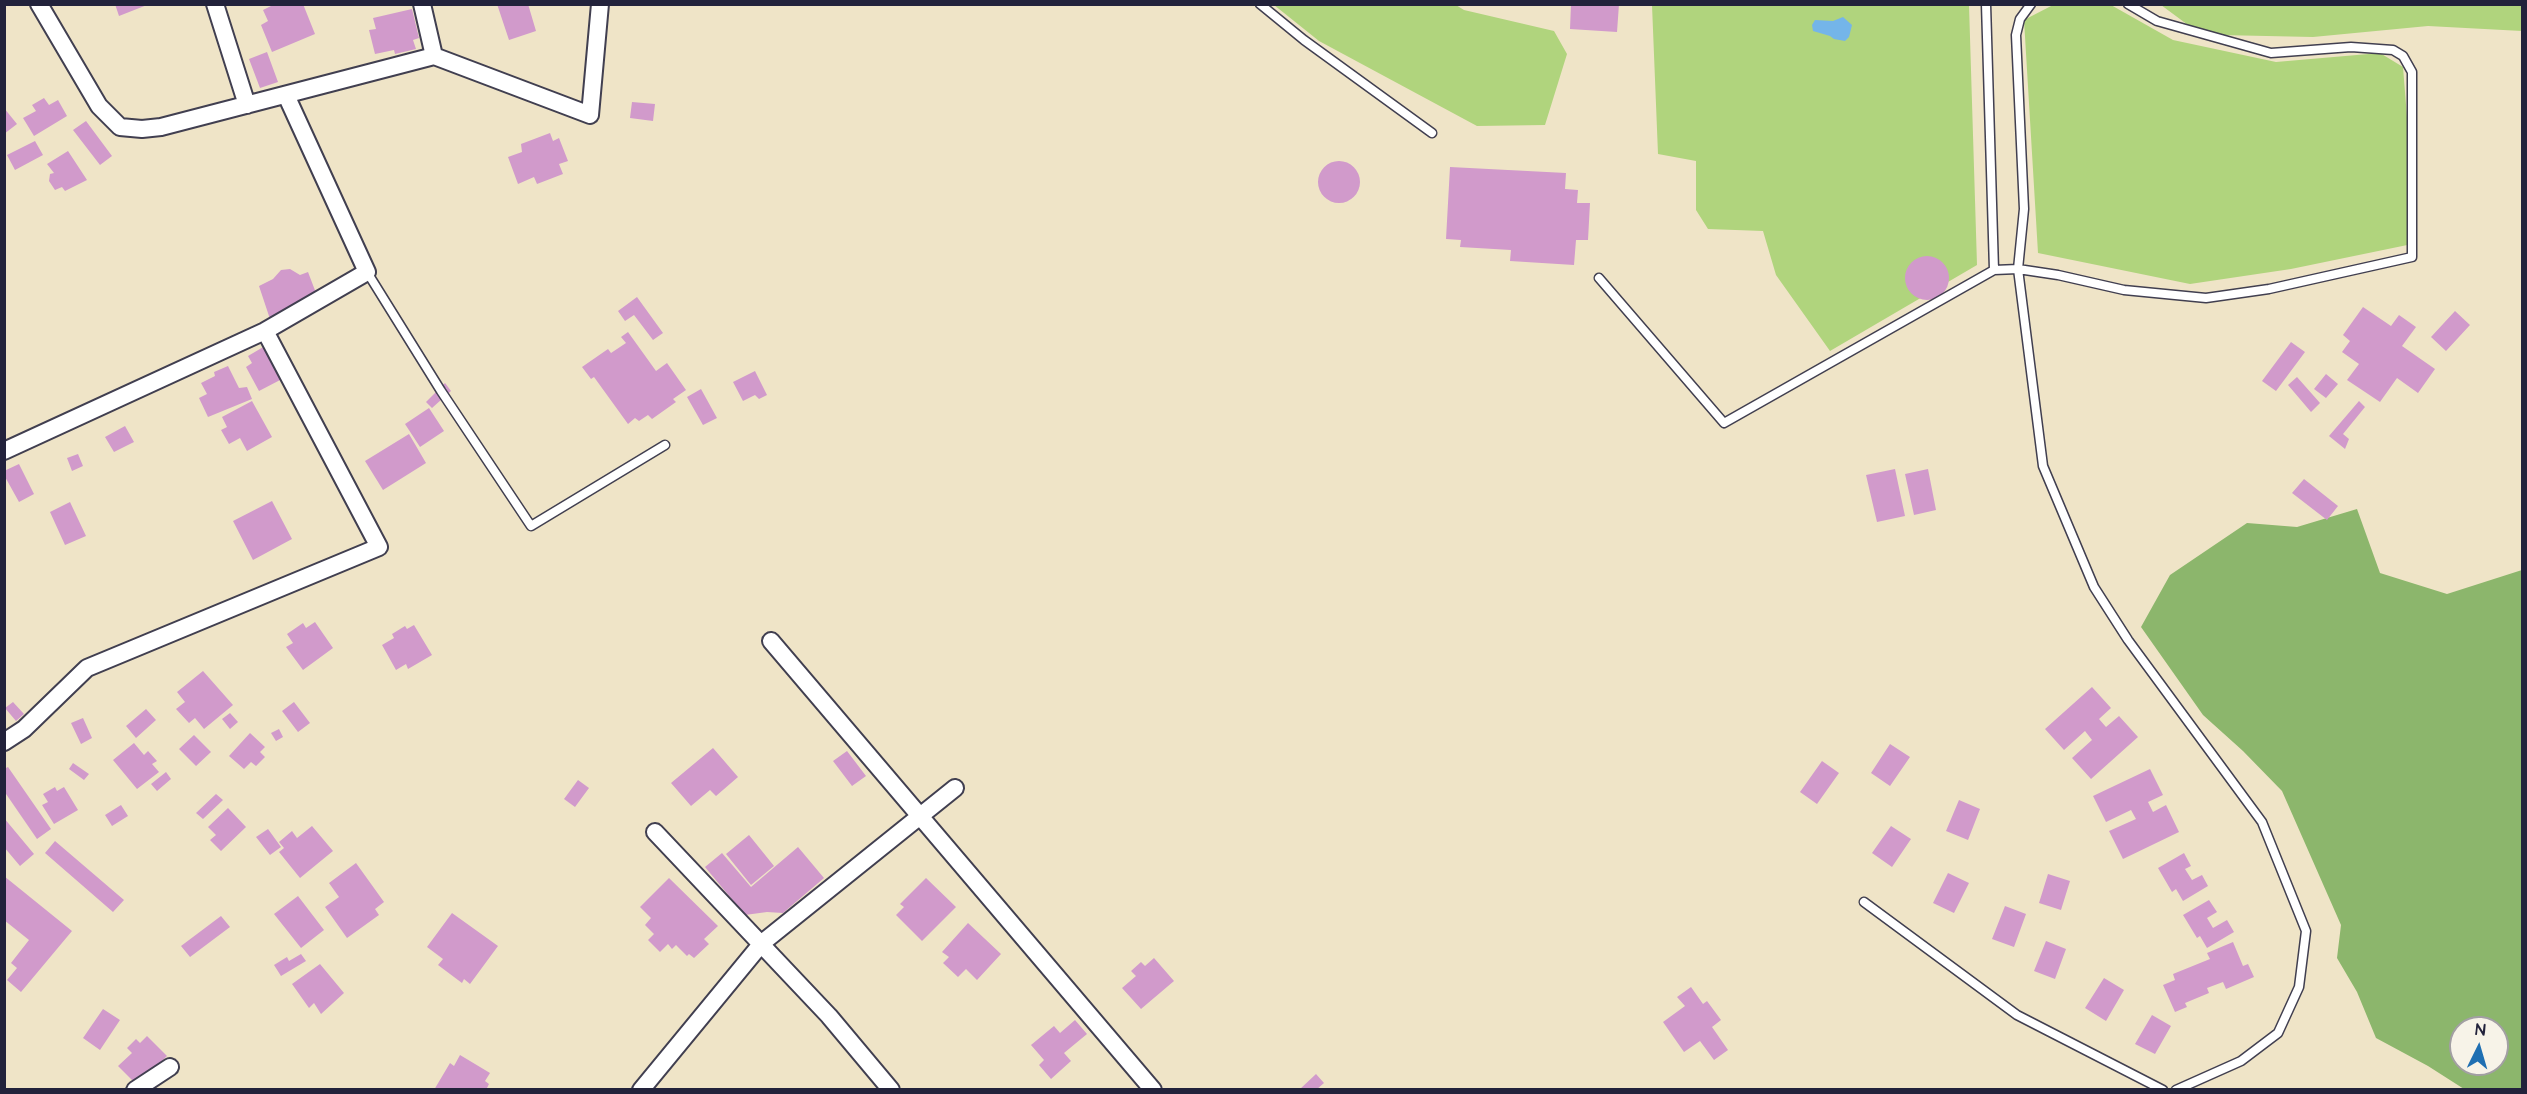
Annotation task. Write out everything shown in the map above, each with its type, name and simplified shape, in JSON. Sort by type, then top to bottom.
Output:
[{"type":"street","points":[[39,4],[99,106],[120,127],[142,129],[161,127],[434,56],[590,115],[600,4]]},
{"type":"street","points":[[215,4],[247,105]]},
{"type":"street","points":[[422,4],[434,56]]},
{"type":"street","points":[[4,451],[265,331],[367,272],[286,95]]},
{"type":"street","points":[[4,742],[24,729],[87,668],[380,547],[265,331]]},
{"type":"street","points":[[771,641],[1153,1089]]},
{"type":"street","points":[[641,1089],[762,943],[955,788]]},
{"type":"street","points":[[655,832],[762,943],[829,1016],[891,1089]]},
{"type":"street","points":[[135,1089],[170,1066]]},
{"type":"lane","points":[[1260,4],[1432,133]]},
{"type":"lane","points":[[1986,4],[1994,270]]},
{"type":"lane","points":[[2031,4],[2020,19],[2016,35],[2024,210],[2018,269],[2043,466],[2094,586],[2128,640],[2262,822],[2306,932],[2299,987],[2278,1033],[2241,1061],[2176,1089]]},
{"type":"lane","points":[[1599,278],[1724,423],[1994,270],[2018,269],[2058,274],[2124,290],[2206,298],[2269,289],[2412,257],[2412,72],[2403,56],[2393,50],[2351,47],[2271,53],[2157,21],[2128,4]]},
{"type":"lane","points":[[367,272],[441,390],[531,526],[665,445]]},
{"type":"lane","points":[[1864,902],[2017,1015],[2163,1089]]},
{"type":"green space","points":[[1274,5],[1456,5],[1464,10],[1554,31],[1567,54],[1545,125],[1477,126],[1319,41]]},
{"type":"green space","points":[[1652,5],[1969,5],[1977,265],[1830,351],[1776,275],[1763,231],[1708,229],[1696,210],[1696,161],[1658,154]]},
{"type":"green space","points":[[2053,5],[2111,5],[2173,40],[2276,62],[2380,53],[2403,67],[2417,243],[2291,269],[2190,284],[2038,253],[2024,20]]},
{"type":"green space","points":[[2161,5],[2522,5],[2522,31],[2428,26],[2313,37],[2220,35],[2188,25]]},
{"type":"green space","points":[[2357,509],[2380,573],[2447,594],[2522,570],[2522,1089],[2464,1089],[2428,1066],[2376,1038],[2357,992],[2337,958],[2341,925],[2282,791],[2203,715],[2141,627],[2170,575],[2247,523],[2297,527]]},
{"type":"water","points":[[1843,17],[1852,25],[1849,37],[1845,41],[1813,31],[1812,25],[1815,20],[1833,21]]},
{"type":"building","points":[[115,4],[147,4],[147,5],[119,16]]},
{"type":"building","points":[[275,4],[303,4],[315,34],[272,52],[261,25],[268,21],[263,10]]},
{"type":"building","points":[[497,4],[528,4],[536,31],[509,40]]},
{"type":"building","points":[[1571,4],[1619,4],[1617,32],[1570,29]]},
{"type":"building","points":[[412,9],[419,38],[413,40],[416,49],[395,54],[394,50],[375,54],[369,30],[376,29],[373,18]]},
{"type":"building","points":[[267,52],[278,82],[260,88],[249,59]]},
{"type":"building","points":[[44,98],[49,105],[58,100],[67,116],[34,136],[23,118],[36,111],[32,105]]},
{"type":"building","points":[[632,102],[655,104],[653,121],[630,118]]},
{"type":"building","points":[[4,108],[17,124],[4,134]]},
{"type":"building","points":[[86,121],[112,156],[100,165],[73,130]]},
{"type":"building","points":[[550,133],[553,141],[559,138],[568,161],[559,164],[563,174],[537,184],[534,177],[518,184],[508,157],[522,152],[521,144]]},
{"type":"building","points":[[35,141],[43,155],[15,170],[7,155]]},
{"type":"building","points":[[68,151],[87,180],[65,191],[62,187],[55,190],[49,181],[50,174],[54,173],[47,164]]},
{"type":"building","points":[[1339,161],[1354,167],[1360,182],[1354,197],[1339,203],[1324,197],[1318,182],[1324,167]]},
{"type":"building","points":[[1450,167],[1566,173],[1565,189],[1578,190],[1577,203],[1590,203],[1588,240],[1576,240],[1574,265],[1510,261],[1511,250],[1460,247],[1461,240],[1446,239]]},
{"type":"building","points":[[1927,256],[1942,263],[1949,278],[1942,293],[1927,300],[1912,293],[1905,278],[1912,263]]},
{"type":"building","points":[[290,269],[300,275],[308,272],[316,293],[270,319],[259,286],[273,279],[281,270]]},
{"type":"building","points":[[637,297],[663,333],[653,340],[634,315],[625,321],[618,311]]},
{"type":"building","points":[[2363,307],[2391,326],[2399,315],[2416,327],[2402,346],[2435,369],[2418,393],[2397,378],[2380,402],[2347,380],[2359,364],[2342,352],[2350,341],[2343,335]]},
{"type":"building","points":[[2455,311],[2470,325],[2446,351],[2431,337]]},
{"type":"building","points":[[628,332],[656,371],[667,363],[686,390],[673,399],[676,402],[652,419],[648,415],[639,421],[635,418],[628,424],[594,377],[591,379],[582,367],[608,349],[611,353],[626,343],[621,337]]},
{"type":"building","points":[[2291,342],[2305,352],[2276,391],[2262,381]]},
{"type":"building","points":[[265,346],[282,379],[259,391],[246,367],[252,363],[248,356]]},
{"type":"building","points":[[228,366],[239,388],[247,387],[252,399],[208,417],[199,398],[207,394],[201,383],[215,376],[214,372]]},
{"type":"building","points":[[755,371],[767,395],[759,399],[755,395],[743,401],[733,382]]},
{"type":"building","points":[[2326,374],[2338,384],[2326,398],[2314,389]]},
{"type":"building","points":[[2297,377],[2320,403],[2311,412],[2288,385]]},
{"type":"building","points":[[445,383],[451,391],[432,408],[426,402]]},
{"type":"building","points":[[701,389],[717,418],[703,425],[687,397]]},
{"type":"building","points":[[252,401],[272,437],[247,451],[240,438],[229,444],[221,430],[227,427],[222,417]]},
{"type":"building","points":[[2359,401],[2365,407],[2343,434],[2349,439],[2345,449],[2329,436]]},
{"type":"building","points":[[429,408],[444,431],[420,447],[405,424]]},
{"type":"building","points":[[125,426],[134,442],[114,452],[105,437]]},
{"type":"building","points":[[409,434],[426,463],[383,490],[365,461]]},
{"type":"building","points":[[78,454],[83,466],[72,471],[67,458]]},
{"type":"building","points":[[19,464],[34,494],[19,502],[4,471]]},
{"type":"building","points":[[1895,469],[1905,516],[1877,522],[1866,475]]},
{"type":"building","points":[[1928,469],[1936,510],[1914,515],[1905,474]]},
{"type":"building","points":[[2304,479],[2338,506],[2327,520],[2292,493]]},
{"type":"building","points":[[272,501],[292,539],[253,560],[233,521]]},
{"type":"building","points":[[70,502],[86,536],[65,545],[50,512]]},
{"type":"building","points":[[315,622],[333,648],[303,670],[286,647],[293,643],[287,634],[303,623],[306,628]]},
{"type":"building","points":[[414,625],[432,655],[408,669],[406,664],[396,670],[382,645],[394,638],[392,634],[405,626],[407,629]]},
{"type":"building","points":[[203,671],[233,705],[204,729],[195,718],[189,723],[176,709],[185,702],[177,692]]},
{"type":"building","points":[[2092,687],[2111,708],[2099,719],[2106,727],[2119,716],[2138,737],[2091,779],[2072,758],[2092,740],[2085,731],[2064,750],[2045,729]]},
{"type":"building","points":[[13,702],[24,714],[16,721],[5,708]]},
{"type":"building","points":[[294,702],[310,723],[298,732],[282,711]]},
{"type":"building","points":[[146,709],[156,720],[136,738],[126,726]]},
{"type":"building","points":[[230,713],[238,722],[230,729],[222,719]]},
{"type":"building","points":[[83,718],[92,738],[81,744],[71,723]]},
{"type":"building","points":[[279,729],[283,737],[276,741],[271,733]]},
{"type":"building","points":[[250,733],[265,747],[260,752],[265,757],[256,766],[251,762],[244,769],[229,756]]},
{"type":"building","points":[[194,735],[211,752],[196,766],[179,749]]},
{"type":"building","points":[[134,743],[144,755],[148,751],[157,761],[152,764],[159,772],[137,789],[113,760]]},
{"type":"building","points":[[1890,744],[1910,757],[1890,786],[1871,773]]},
{"type":"building","points":[[713,748],[738,777],[716,796],[710,790],[691,806],[671,783]]},
{"type":"building","points":[[847,751],[866,776],[852,786],[833,761]]},
{"type":"building","points":[[1822,761],[1839,773],[1817,804],[1800,792]]},
{"type":"building","points":[[73,763],[89,774],[84,780],[69,769]]},
{"type":"building","points":[[8,767],[51,829],[37,839],[4,791],[4,769]]},
{"type":"building","points":[[2150,769],[2163,795],[2148,802],[2153,812],[2166,805],[2179,832],[2123,859],[2109,831],[2136,819],[2131,810],[2106,822],[2093,796]]},
{"type":"building","points":[[166,772],[171,779],[157,791],[151,784]]},
{"type":"building","points":[[578,780],[589,788],[575,807],[564,799]]},
{"type":"building","points":[[55,787],[57,791],[64,787],[78,810],[54,824],[42,805],[48,802],[43,794]]},
{"type":"building","points":[[216,794],[223,800],[203,819],[196,813]]},
{"type":"building","points":[[1959,800],[1980,809],[1968,840],[1946,831]]},
{"type":"building","points":[[121,805],[128,816],[112,826],[105,815]]},
{"type":"building","points":[[228,808],[246,827],[221,851],[210,840],[216,835],[208,827]]},
{"type":"building","points":[[4,818],[34,854],[20,866],[4,847]]},
{"type":"building","points":[[312,826],[333,851],[300,878],[279,852],[284,848],[279,842],[292,831],[297,838]]},
{"type":"building","points":[[1891,826],[1911,839],[1892,867],[1872,853]]},
{"type":"building","points":[[268,829],[281,847],[270,855],[256,837]]},
{"type":"building","points":[[749,835],[774,866],[751,885],[726,854]]},
{"type":"building","points":[[55,841],[124,900],[113,912],[45,853]]},
{"type":"building","points":[[798,847],[824,878],[783,913],[767,912],[745,915],[705,867],[722,853],[751,887]]},
{"type":"building","points":[[2184,853],[2191,866],[2185,869],[2192,880],[2202,875],[2208,886],[2183,901],[2176,889],[2172,892],[2158,868]]},
{"type":"building","points":[[356,863],[384,902],[375,909],[379,915],[347,938],[325,907],[339,897],[329,883]]},
{"type":"building","points":[[1948,873],[1969,883],[1954,913],[1933,903]]},
{"type":"building","points":[[2048,874],[2070,881],[2061,910],[2039,903]]},
{"type":"building","points":[[4,876],[72,931],[21,992],[7,980],[17,968],[11,963],[29,940],[4,920]]},
{"type":"building","points":[[669,878],[718,926],[704,939],[709,944],[694,958],[689,954],[687,956],[676,945],[672,949],[668,944],[660,952],[648,940],[654,934],[645,925],[651,918],[640,907]]},
{"type":"building","points":[[926,878],[956,907],[922,941],[896,915],[904,907],[900,904]]},
{"type":"building","points":[[298,896],[324,930],[301,948],[274,914]]},
{"type":"building","points":[[2209,900],[2217,912],[2207,918],[2213,928],[2227,920],[2234,932],[2207,948],[2200,936],[2197,938],[2183,915]]},
{"type":"building","points":[[2005,906],[2026,914],[2014,947],[1992,939]]},
{"type":"building","points":[[452,913],[498,946],[470,984],[464,979],[462,983],[438,965],[443,959],[427,947]]},
{"type":"building","points":[[221,916],[230,927],[190,957],[181,946]]},
{"type":"building","points":[[968,923],[1001,954],[977,980],[966,969],[958,977],[943,963],[949,957],[942,952]]},
{"type":"building","points":[[2046,941],[2066,949],[2055,979],[2034,971]]},
{"type":"building","points":[[2233,942],[2243,966],[2248,964],[2254,977],[2226,989],[2223,982],[2207,988],[2209,993],[2185,1003],[2187,1007],[2175,1012],[2163,985],[2175,980],[2173,974],[2210,959],[2207,953]]},
{"type":"building","points":[[301,954],[306,961],[281,976],[274,965],[287,957],[289,961]]},
{"type":"building","points":[[1154,958],[1174,981],[1141,1009],[1122,988],[1136,976],[1131,971],[1141,962],[1145,966]]},
{"type":"building","points":[[320,964],[344,993],[321,1014],[314,1003],[309,1008],[292,984]]},
{"type":"building","points":[[2104,978],[2124,990],[2106,1021],[2085,1008]]},
{"type":"building","points":[[1691,987],[1703,1004],[1707,1001],[1721,1020],[1712,1027],[1728,1050],[1714,1060],[1700,1041],[1684,1052],[1663,1022],[1685,1006],[1677,997]]},
{"type":"building","points":[[103,1009],[120,1020],[100,1050],[83,1038]]},
{"type":"building","points":[[2152,1015],[2171,1026],[2155,1054],[2135,1044]]},
{"type":"building","points":[[1075,1020],[1087,1034],[1064,1053],[1071,1061],[1051,1079],[1039,1065],[1044,1060],[1031,1045],[1054,1026],[1060,1033]]},
{"type":"building","points":[[147,1036],[167,1056],[137,1085],[118,1066],[132,1053],[127,1048],[136,1039],[140,1043]]},
{"type":"building","points":[[460,1055],[490,1073],[485,1081],[489,1084],[486,1090],[434,1090],[450,1063],[454,1066]]},
{"type":"building","points":[[1316,1074],[1324,1083],[1316,1090],[1299,1090]]}]
